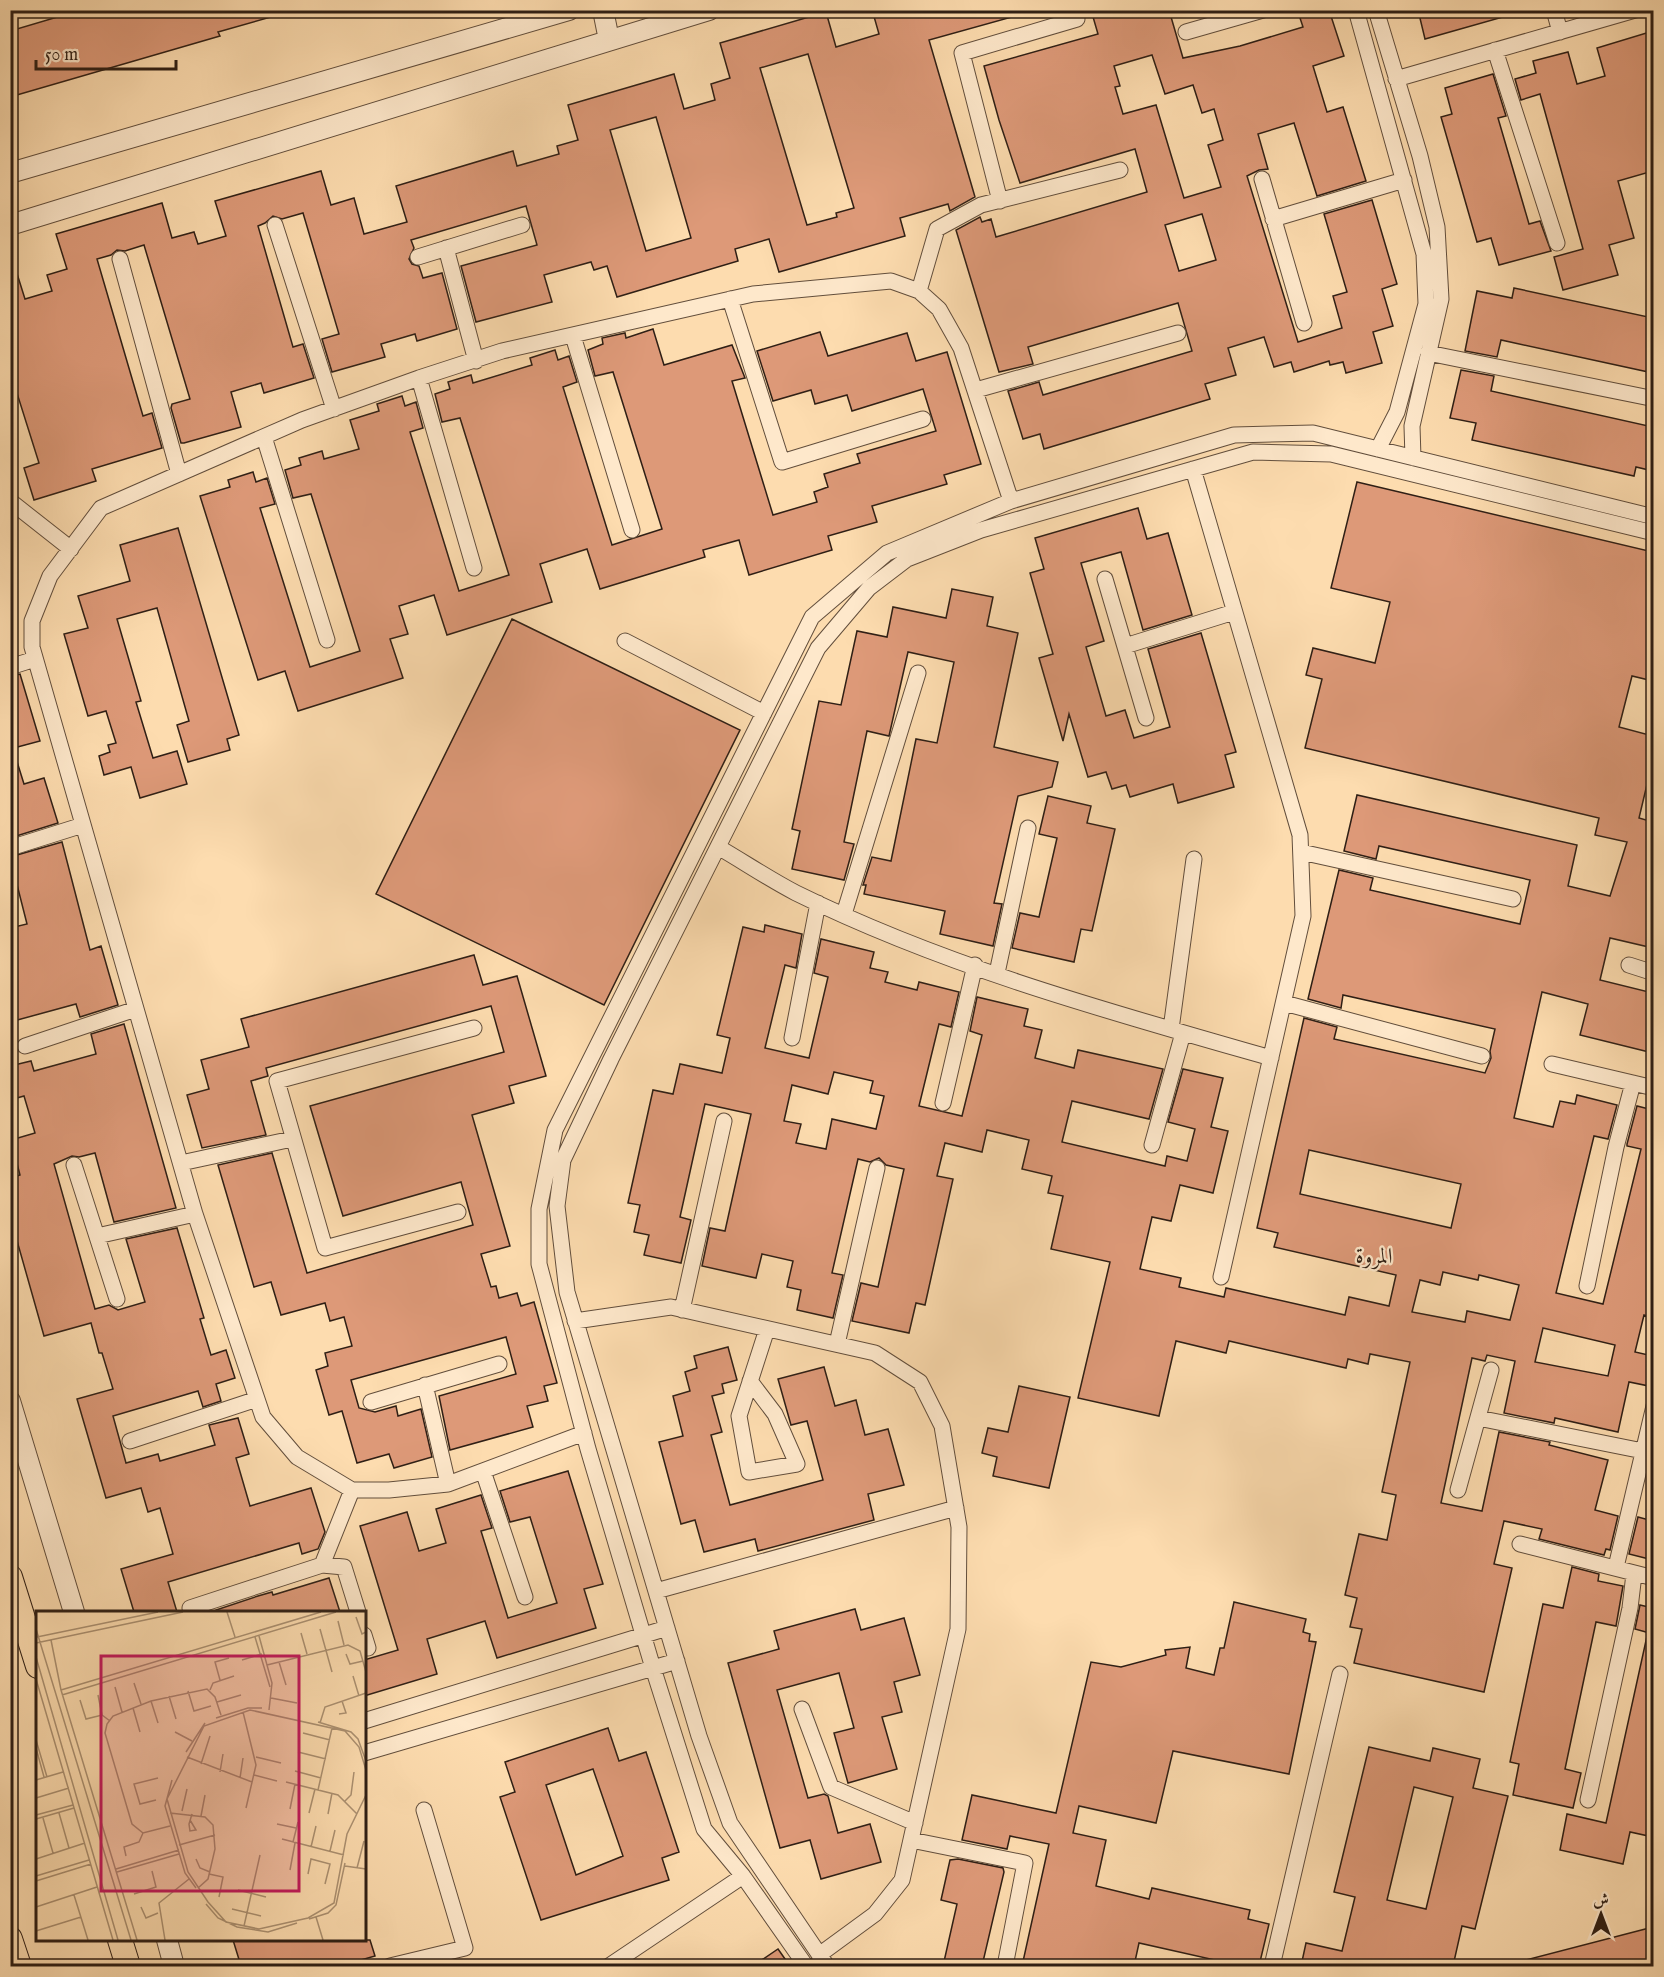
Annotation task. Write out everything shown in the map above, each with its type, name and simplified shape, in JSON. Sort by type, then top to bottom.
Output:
[{"type":"main road","points":[[10,1577],[36,1660]]},
{"type":"main road","points":[[10,1940],[19,1966]]},
{"type":"main road","points":[[120,1941],[128,1966]]},
{"type":"street","points":[[10,173],[569,10]]},
{"type":"street","points":[[603,10],[609,40]]},
{"type":"street","points":[[10,225],[710,10]]},
{"type":"street","points":[[1186,32],[1263,10]]},
{"type":"street","points":[[1356,10],[1424,254],[1426,304],[1396,412],[1378,449]]},
{"type":"street","points":[[1376,10],[1420,156],[1437,227],[1441,299],[1412,426],[1413,458]]},
{"type":"street","points":[[1554,10],[1560,32]]},
{"type":"street","points":[[1396,79],[1635,10]]},
{"type":"street","points":[[1000,201],[962,53],[1077,19]]},
{"type":"street","points":[[1496,50],[1557,243]]},
{"type":"street","points":[[919,291],[938,230],[981,205],[1120,170]]},
{"type":"street","points":[[1262,179],[1304,323]]},
{"type":"street","points":[[1273,219],[1404,180]]},
{"type":"street","points":[[275,225],[334,409]]},
{"type":"street","points":[[418,257],[522,225]]},
{"type":"street","points":[[446,248],[476,361]]},
{"type":"street","points":[[120,259],[179,474]]},
{"type":"street","points":[[584,1433],[448,1484],[389,1490],[352,1490],[297,1457],[263,1416],[195,1214],[35,659],[32,647],[32,621],[50,576],[101,508],[264,437],[418,378],[502,351],[753,294],[891,281],[919,291],[939,309],[961,348],[1011,501]]},
{"type":"street","points":[[730,299],[783,462],[923,419]]},
{"type":"street","points":[[976,390],[1178,333]]},
{"type":"street","points":[[573,336],[632,530]]},
{"type":"street","points":[[1428,353],[1650,398]]},
{"type":"street","points":[[418,378],[474,568]]},
{"type":"street","points":[[806,1966],[743,1876],[704,1829],[652,1668],[584,1433],[539,1264],[539,1209],[555,1130],[812,617],[886,553],[1011,501],[1234,435],[1313,433],[1653,517]]},
{"type":"street","points":[[264,437],[327,640]]},
{"type":"street","points":[[576,1321],[671,1307],[875,1353],[921,1382],[942,1426],[959,1527],[958,1629],[915,1823],[902,1880],[875,1914],[823,1960],[730,1823],[699,1736],[567,1292],[557,1206],[563,1160],[610,1059],[818,648],[869,588],[907,559],[981,530],[1252,452],[1331,454],[1653,533]]},
{"type":"street","points":[[1193,469],[1300,835],[1303,916],[1221,1277]]},
{"type":"street","points":[[10,501],[71,549]]},
{"type":"street","points":[[1105,579],[1146,718]]},
{"type":"street","points":[[1125,646],[1234,612]]},
{"type":"street","points":[[625,641],[764,713]]},
{"type":"street","points":[[10,667],[35,659]]},
{"type":"street","points":[[844,914],[918,673]]},
{"type":"street","points":[[10,848],[83,825]]},
{"type":"street","points":[[997,974],[1028,828]]},
{"type":"street","points":[[717,847],[818,903],[888,934],[1070,1000],[1271,1058]]},
{"type":"street","points":[[1300,852],[1513,899]]},
{"type":"street","points":[[1152,1145],[1177,1031],[1194,859]]},
{"type":"street","points":[[792,1038],[818,903]]},
{"type":"street","points":[[943,1103],[975,966]]},
{"type":"street","points":[[1629,966],[1653,973]]},
{"type":"street","points":[[1284,1003],[1482,1056]]},
{"type":"street","points":[[25,1046],[136,1009]]},
{"type":"street","points":[[458,1212],[324,1248],[277,1081],[474,1028]]},
{"type":"street","points":[[1552,1064],[1653,1088]]},
{"type":"street","points":[[1587,1286],[1616,1147],[1633,1083]]},
{"type":"street","points":[[682,1310],[724,1121]]},
{"type":"street","points":[[181,1163],[292,1139]]},
{"type":"street","points":[[74,1165],[117,1299]]},
{"type":"street","points":[[837,1344],[877,1168]]},
{"type":"street","points":[[96,1236],[195,1214]]},
{"type":"street","points":[[750,1381],[775,1414],[797,1464],[749,1472],[739,1416],[750,1381],[767,1329]]},
{"type":"street","points":[[370,1402],[499,1364]]},
{"type":"street","points":[[1458,1490],[1491,1370]]},
{"type":"street","points":[[425,1385],[448,1484]]},
{"type":"street","points":[[130,1441],[257,1399]]},
{"type":"street","points":[[10,1401],[74,1611]]},
{"type":"street","points":[[1616,1568],[1653,1406]]},
{"type":"street","points":[[1478,1418],[1643,1451]]},
{"type":"street","points":[[483,1471],[525,1597]]},
{"type":"street","points":[[322,1565],[352,1490]]},
{"type":"street","points":[[656,1591],[956,1508]]},
{"type":"street","points":[[1520,1544],[1653,1578]]},
{"type":"street","points":[[191,1611],[190,1608],[322,1565],[344,1568],[358,1611]]},
{"type":"street","points":[[1588,1800],[1630,1608],[1634,1574]]},
{"type":"street","points":[[366,1720],[667,1628]]},
{"type":"street","points":[[366,1752],[677,1661]]},
{"type":"street","points":[[1272,1966],[1340,1674]]},
{"type":"street","points":[[802,1709],[831,1787],[915,1823]]},
{"type":"street","points":[[390,1966],[428,1961],[465,1948],[424,1810]]},
{"type":"street","points":[[911,1840],[1025,1863],[1005,1966]]},
{"type":"street","points":[[609,1966],[743,1876]]},
{"type":"street","points":[[167,1941],[174,1966]]},
{"type":"building","points":[[81,10],[278,10],[278,15],[218,32],[220,36],[10,97],[10,31]]},
{"type":"building","points":[[883,10],[1018,10],[1019,15],[929,40],[975,197],[950,211],[948,204],[900,218],[905,236],[779,272],[769,239],[735,249],[738,261],[617,297],[607,266],[594,270],[591,262],[544,275],[552,302],[476,322],[461,266],[537,245],[526,206],[411,240],[414,248],[409,259],[412,264],[419,266],[423,278],[442,273],[457,329],[417,341],[415,334],[381,344],[385,357],[332,372],[322,339],[339,334],[303,213],[282,219],[273,216],[258,226],[293,347],[303,344],[314,378],[264,393],[261,383],[231,392],[241,427],[184,443],[181,443],[171,408],[172,404],[190,399],[144,245],[125,251],[117,250],[111,255],[97,259],[143,416],[152,413],[162,448],[92,469],[96,481],[34,500],[24,468],[39,463],[10,371],[10,264],[14,264],[25,299],[52,291],[47,275],[67,269],[56,234],[162,203],[172,238],[194,232],[198,244],[226,236],[215,201],[321,171],[331,205],[354,198],[364,234],[407,222],[396,186],[513,151],[517,166],[559,154],[557,146],[578,140],[568,105],[674,74],[684,109],[715,100],[711,84],[730,78],[720,43],[826,12],[836,47],[879,34],[873,13]],"holes":[[[808,54],[854,208],[836,213],[837,217],[807,225],[760,68]],[[656,117],[691,238],[646,251],[610,130]]]},
{"type":"building","points":[[1091,10],[1169,10],[1183,58],[1240,46],[1303,27],[1299,15],[1313,10],[1329,10],[1344,56],[1313,66],[1327,112],[1343,107],[1366,181],[1317,196],[1294,123],[1258,134],[1268,169],[1259,170],[1247,176],[1298,342],[1342,328],[1333,296],[1347,292],[1324,214],[1372,200],[1397,284],[1382,289],[1393,326],[1373,332],[1382,363],[1346,373],[1343,362],[1330,365],[1329,361],[1294,372],[1291,362],[1274,367],[1264,337],[1228,348],[1236,375],[1205,384],[1210,399],[1044,449],[1040,434],[1023,439],[1008,391],[1039,382],[1043,395],[1192,351],[1178,303],[1028,347],[1033,364],[999,372],[956,230],[980,217],[982,222],[991,219],[996,237],[1147,192],[1135,149],[1020,183],[999,120],[984,66],[1098,34]],"holes":[[[1152,55],[1165,94],[1193,85],[1202,113],[1214,109],[1223,140],[1208,145],[1221,187],[1184,198],[1156,105],[1123,114],[1115,87],[1120,86],[1114,66]],[[1202,214],[1216,260],[1179,271],[1165,225]]]},
{"type":"building","points":[[1418,10],[1510,10],[1510,15],[1425,39]]},
{"type":"building","points":[[1653,31],[1653,171],[1618,181],[1634,238],[1609,245],[1618,275],[1563,290],[1554,257],[1583,249],[1540,94],[1521,100],[1515,79],[1536,73],[1533,61],[1568,52],[1577,84],[1605,76],[1597,48]]},
{"type":"building","points":[[1493,74],[1506,116],[1498,118],[1529,224],[1540,221],[1551,251],[1499,265],[1491,238],[1477,242],[1441,117],[1452,114],[1445,88]]},
{"type":"building","points":[[1514,288],[1653,318],[1653,373],[1501,340],[1497,357],[1465,351],[1477,291],[1512,298]]},
{"type":"building","points":[[653,329],[664,365],[732,345],[745,378],[732,381],[773,515],[817,502],[814,492],[828,487],[824,474],[860,463],[857,454],[936,431],[923,389],[852,411],[847,395],[815,404],[811,390],[773,401],[757,351],[820,332],[828,356],[907,333],[916,361],[947,352],[981,464],[944,475],[947,484],[872,506],[877,522],[828,536],[832,550],[749,575],[739,540],[703,550],[705,557],[600,589],[587,549],[540,564],[552,602],[447,635],[434,595],[399,606],[408,634],[390,639],[403,678],[298,711],[285,671],[258,680],[200,496],[230,487],[228,480],[253,472],[256,482],[267,478],[275,504],[260,508],[310,667],[360,651],[311,494],[293,498],[285,470],[301,465],[299,458],[322,451],[324,459],[359,449],[350,420],[379,411],[377,404],[402,396],[405,406],[416,402],[423,428],[410,432],[459,591],[509,575],[460,418],[442,422],[435,394],[450,389],[448,382],[471,375],[473,383],[532,365],[530,358],[555,350],[558,360],[569,356],[577,382],[563,387],[612,545],[662,529],[613,372],[595,376],[588,350],[603,344],[602,338],[625,333],[626,338]]},
{"type":"building","points":[[1461,370],[1494,376],[1491,391],[1653,427],[1653,471],[1636,467],[1634,476],[1472,440],[1476,423],[1450,418]]},
{"type":"building","points":[[1357,482],[1653,552],[1653,681],[1632,676],[1619,727],[1653,736],[1653,777],[1649,776],[1639,818],[1653,822],[1653,948],[1610,938],[1600,980],[1653,993],[1653,1053],[1580,1035],[1588,1004],[1542,992],[1514,1118],[1553,1127],[1560,1101],[1575,1104],[1577,1095],[1617,1105],[1608,1139],[1594,1136],[1556,1293],[1603,1304],[1641,1149],[1627,1146],[1627,1144],[1637,1106],[1653,1110],[1653,1318],[1644,1315],[1635,1352],[1653,1356],[1653,1364],[1649,1386],[1629,1382],[1618,1432],[1555,1418],[1554,1423],[1504,1413],[1515,1361],[1487,1355],[1485,1361],[1472,1358],[1441,1503],[1482,1511],[1499,1432],[1550,1442],[1549,1445],[1608,1460],[1595,1510],[1618,1516],[1610,1550],[1606,1549],[1604,1555],[1539,1539],[1542,1529],[1504,1521],[1494,1564],[1512,1568],[1484,1692],[1354,1663],[1362,1629],[1350,1627],[1357,1598],[1345,1595],[1359,1534],[1387,1540],[1396,1495],[1382,1492],[1410,1362],[1370,1354],[1368,1364],[1348,1359],[1346,1368],[1229,1341],[1226,1353],[1176,1341],[1159,1416],[1078,1398],[1110,1262],[1051,1249],[1063,1196],[1048,1193],[1052,1176],[1022,1169],[1029,1140],[987,1130],[982,1152],[945,1143],[937,1176],[953,1179],[925,1305],[916,1303],[909,1333],[852,1321],[861,1283],[878,1287],[904,1169],[886,1165],[879,1158],[870,1162],[858,1159],[832,1273],[843,1275],[833,1318],[797,1310],[801,1290],[787,1287],[793,1261],[762,1254],[756,1278],[702,1266],[710,1228],[725,1231],[751,1114],[705,1104],[680,1217],[691,1220],[681,1263],[644,1255],[649,1235],[634,1232],[640,1205],[628,1203],[653,1090],[673,1094],[680,1064],[722,1073],[730,1038],[717,1035],[743,927],[764,932],[765,925],[802,934],[796,968],[785,965],[765,1048],[809,1058],[828,977],[814,973],[821,939],[874,952],[870,968],[888,972],[885,982],[917,990],[919,982],[959,992],[951,1027],[939,1024],[919,1106],[962,1116],[982,1035],[970,1031],[977,997],[1028,1009],[1024,1026],[1042,1030],[1035,1058],[1074,1068],[1078,1050],[1163,1069],[1149,1119],[1072,1101],[1062,1142],[1165,1166],[1167,1156],[1187,1161],[1195,1129],[1168,1122],[1183,1069],[1223,1078],[1211,1127],[1228,1131],[1213,1193],[1180,1185],[1171,1221],[1152,1217],[1140,1269],[1181,1278],[1179,1287],[1224,1297],[1226,1288],[1345,1315],[1349,1297],[1389,1306],[1396,1275],[1274,1247],[1278,1233],[1257,1228],[1304,1018],[1337,1027],[1334,1039],[1485,1073],[1491,1058],[1490,1051],[1495,1029],[1343,995],[1341,1008],[1308,999],[1339,870],[1373,878],[1370,890],[1520,924],[1530,880],[1379,846],[1376,859],[1344,851],[1357,795],[1577,845],[1568,886],[1610,896],[1627,842],[1595,835],[1599,818],[1305,748],[1322,679],[1306,675],[1313,648],[1375,663],[1390,602],[1331,588]],"holes":[[[834,1072],[873,1081],[870,1093],[884,1096],[876,1129],[832,1119],[826,1149],[796,1143],[801,1124],[784,1121],[792,1085],[828,1094]],[[1309,1150],[1461,1184],[1451,1228],[1300,1194]],[[1443,1272],[1478,1280],[1479,1275],[1519,1285],[1510,1320],[1467,1311],[1465,1322],[1412,1312],[1420,1280],[1440,1285]],[[1543,1328],[1615,1345],[1608,1376],[1535,1362]]]},
{"type":"building","points":[[1138,508],[1147,539],[1168,533],[1192,615],[1143,630],[1121,552],[1081,563],[1104,641],[1086,647],[1106,716],[1125,710],[1134,738],[1170,727],[1148,649],[1201,633],[1236,752],[1225,755],[1234,787],[1178,803],[1173,784],[1130,797],[1126,785],[1112,789],[1106,772],[1088,777],[1069,714],[1063,741],[1039,658],[1053,654],[1030,573],[1044,569],[1035,538]]},
{"type":"building","points":[[178,528],[239,735],[227,739],[230,750],[188,762],[177,725],[189,721],[157,608],[117,619],[141,701],[136,702],[153,758],[177,751],[187,784],[140,798],[131,767],[104,775],[99,756],[110,752],[108,745],[116,743],[106,711],[88,716],[64,634],[88,628],[78,596],[130,581],[120,545]]},
{"type":"building","points":[[952,589],[993,597],[987,626],[1018,633],[994,747],[1058,762],[1052,787],[1018,796],[994,903],[1002,904],[993,946],[940,934],[945,911],[864,894],[866,885],[863,885],[872,857],[891,861],[916,739],[937,743],[954,662],[908,652],[889,736],[867,731],[844,842],[854,844],[844,880],[792,869],[800,831],[792,829],[819,701],[841,705],[857,631],[887,637],[893,607],[946,618]]},
{"type":"building","points":[[512,619],[740,730],[604,1005],[376,894]]},
{"type":"building","points":[[20,674],[40,741],[10,749],[10,676]]},
{"type":"building","points":[[10,752],[14,752],[24,784],[44,778],[58,823],[10,838]]},
{"type":"building","points":[[1048,796],[1091,806],[1087,823],[1115,829],[1092,931],[1081,929],[1074,962],[1012,948],[1020,913],[1039,917],[1057,838],[1039,834]]},
{"type":"building","points":[[62,842],[90,950],[101,946],[118,1005],[80,1017],[76,1004],[10,1022],[10,928],[27,924],[10,857]]},
{"type":"building","points":[[474,955],[483,985],[517,976],[546,1076],[509,1086],[514,1103],[472,1115],[510,1246],[481,1254],[491,1287],[496,1286],[499,1298],[517,1293],[521,1306],[534,1302],[557,1383],[544,1386],[548,1401],[527,1406],[533,1427],[450,1450],[439,1396],[516,1374],[506,1337],[351,1380],[359,1408],[375,1412],[396,1406],[398,1416],[421,1409],[432,1457],[394,1468],[389,1454],[357,1463],[342,1411],[329,1415],[316,1370],[328,1366],[325,1353],[352,1346],[344,1317],[330,1321],[325,1303],[281,1315],[271,1282],[254,1287],[218,1165],[272,1153],[307,1273],[473,1225],[461,1182],[343,1216],[310,1106],[504,1052],[491,1006],[266,1068],[268,1076],[251,1081],[266,1135],[202,1148],[187,1095],[209,1089],[201,1060],[249,1047],[241,1019]]},
{"type":"building","points":[[124,1024],[176,1208],[114,1222],[95,1153],[79,1157],[72,1156],[54,1164],[95,1309],[109,1305],[118,1310],[145,1302],[126,1239],[177,1228],[204,1318],[200,1319],[211,1355],[226,1350],[235,1378],[216,1384],[221,1401],[203,1407],[198,1391],[113,1416],[126,1463],[158,1454],[160,1461],[215,1445],[209,1425],[238,1418],[249,1454],[236,1458],[250,1506],[311,1488],[325,1532],[318,1549],[302,1554],[299,1543],[168,1582],[177,1611],[134,1611],[121,1569],[173,1554],[160,1508],[148,1512],[141,1488],[106,1498],[77,1399],[113,1389],[102,1353],[99,1353],[91,1323],[44,1336],[10,1216],[10,1178],[20,1175],[11,1140],[35,1133],[24,1096],[10,1100],[10,1066],[31,1061],[34,1071],[96,1054],[91,1034]]},
{"type":"building","points":[[728,1347],[737,1380],[722,1384],[724,1393],[712,1396],[722,1432],[711,1435],[730,1505],[823,1480],[807,1421],[791,1425],[778,1379],[824,1367],[835,1406],[856,1400],[865,1435],[888,1429],[904,1485],[868,1494],[874,1520],[758,1551],[755,1539],[704,1552],[695,1520],[681,1524],[659,1442],[683,1436],[673,1396],[690,1391],[685,1372],[697,1368],[694,1356]]},
{"type":"building","points":[[1019,1386],[1070,1397],[1049,1488],[993,1476],[997,1457],[982,1453],[988,1428],[1008,1432]]},
{"type":"building","points":[[568,1471],[603,1584],[584,1589],[596,1628],[497,1658],[485,1621],[427,1639],[437,1674],[366,1695],[366,1659],[398,1650],[360,1526],[407,1512],[419,1551],[446,1543],[436,1509],[481,1495],[492,1528],[481,1531],[508,1618],[557,1603],[530,1517],[510,1522],[500,1491]]},
{"type":"building","points":[[1638,1517],[1653,1521],[1653,1560],[1629,1554]]},
{"type":"building","points":[[1572,1567],[1599,1574],[1598,1581],[1623,1586],[1616,1626],[1596,1622],[1565,1769],[1581,1773],[1573,1808],[1513,1795],[1519,1764],[1510,1762],[1543,1604],[1563,1608]]},
{"type":"building","points":[[329,1578],[340,1611],[216,1611],[272,1592],[273,1595]]},
{"type":"building","points":[[1234,1602],[1306,1619],[1303,1632],[1310,1634],[1309,1641],[1316,1642],[1289,1774],[1173,1751],[1156,1823],[1079,1806],[1073,1833],[1106,1840],[1096,1886],[1149,1899],[1152,1888],[1250,1910],[1248,1919],[1269,1924],[1259,1966],[1214,1966],[1215,1960],[1139,1943],[1134,1966],[1022,1966],[1049,1844],[1010,1836],[1007,1849],[962,1840],[972,1795],[1056,1813],[1091,1662],[1121,1667],[1166,1655],[1165,1650],[1190,1647],[1186,1668],[1214,1675],[1220,1648],[1224,1648]]},
{"type":"building","points":[[1640,1605],[1653,1608],[1653,1634],[1635,1629]]},
{"type":"building","points":[[855,1609],[861,1630],[904,1618],[920,1675],[894,1682],[902,1712],[882,1717],[897,1769],[848,1783],[834,1733],[854,1728],[839,1673],[777,1690],[808,1798],[824,1794],[828,1796],[838,1833],[870,1824],[881,1862],[821,1879],[810,1840],[780,1848],[728,1663],[779,1649],[774,1631]]},
{"type":"building","points":[[1647,1636],[1653,1636],[1653,1837],[1630,1832],[1623,1864],[1560,1850],[1567,1814],[1606,1823]]},
{"type":"building","points":[[608,1728],[619,1761],[646,1752],[679,1852],[662,1858],[669,1880],[541,1920],[500,1797],[515,1792],[505,1762]],"holes":[[[593,1769],[623,1856],[576,1875],[546,1785]]]},
{"type":"building","points":[[1369,1747],[1430,1761],[1433,1748],[1480,1759],[1473,1788],[1508,1796],[1475,1929],[1462,1926],[1453,1966],[1301,1966],[1306,1943],[1342,1951],[1355,1897],[1334,1892]],"holes":[[[1414,1787],[1453,1797],[1426,1909],[1387,1900]]]},
{"type":"building","points":[[958,1859],[1003,1868],[1004,1872],[982,1966],[943,1966],[957,1904],[941,1900],[950,1860]]},
{"type":"building","points":[[1653,1927],[1653,1966],[1518,1966],[1518,1962]]},
{"type":"building","points":[[370,1940],[375,1956],[340,1966],[241,1966],[233,1941]]},
{"type":"building","points":[[778,1949],[790,1966],[753,1966]]},
{"type":"district","name":"المروة","points":[[1374,1257]]}]
